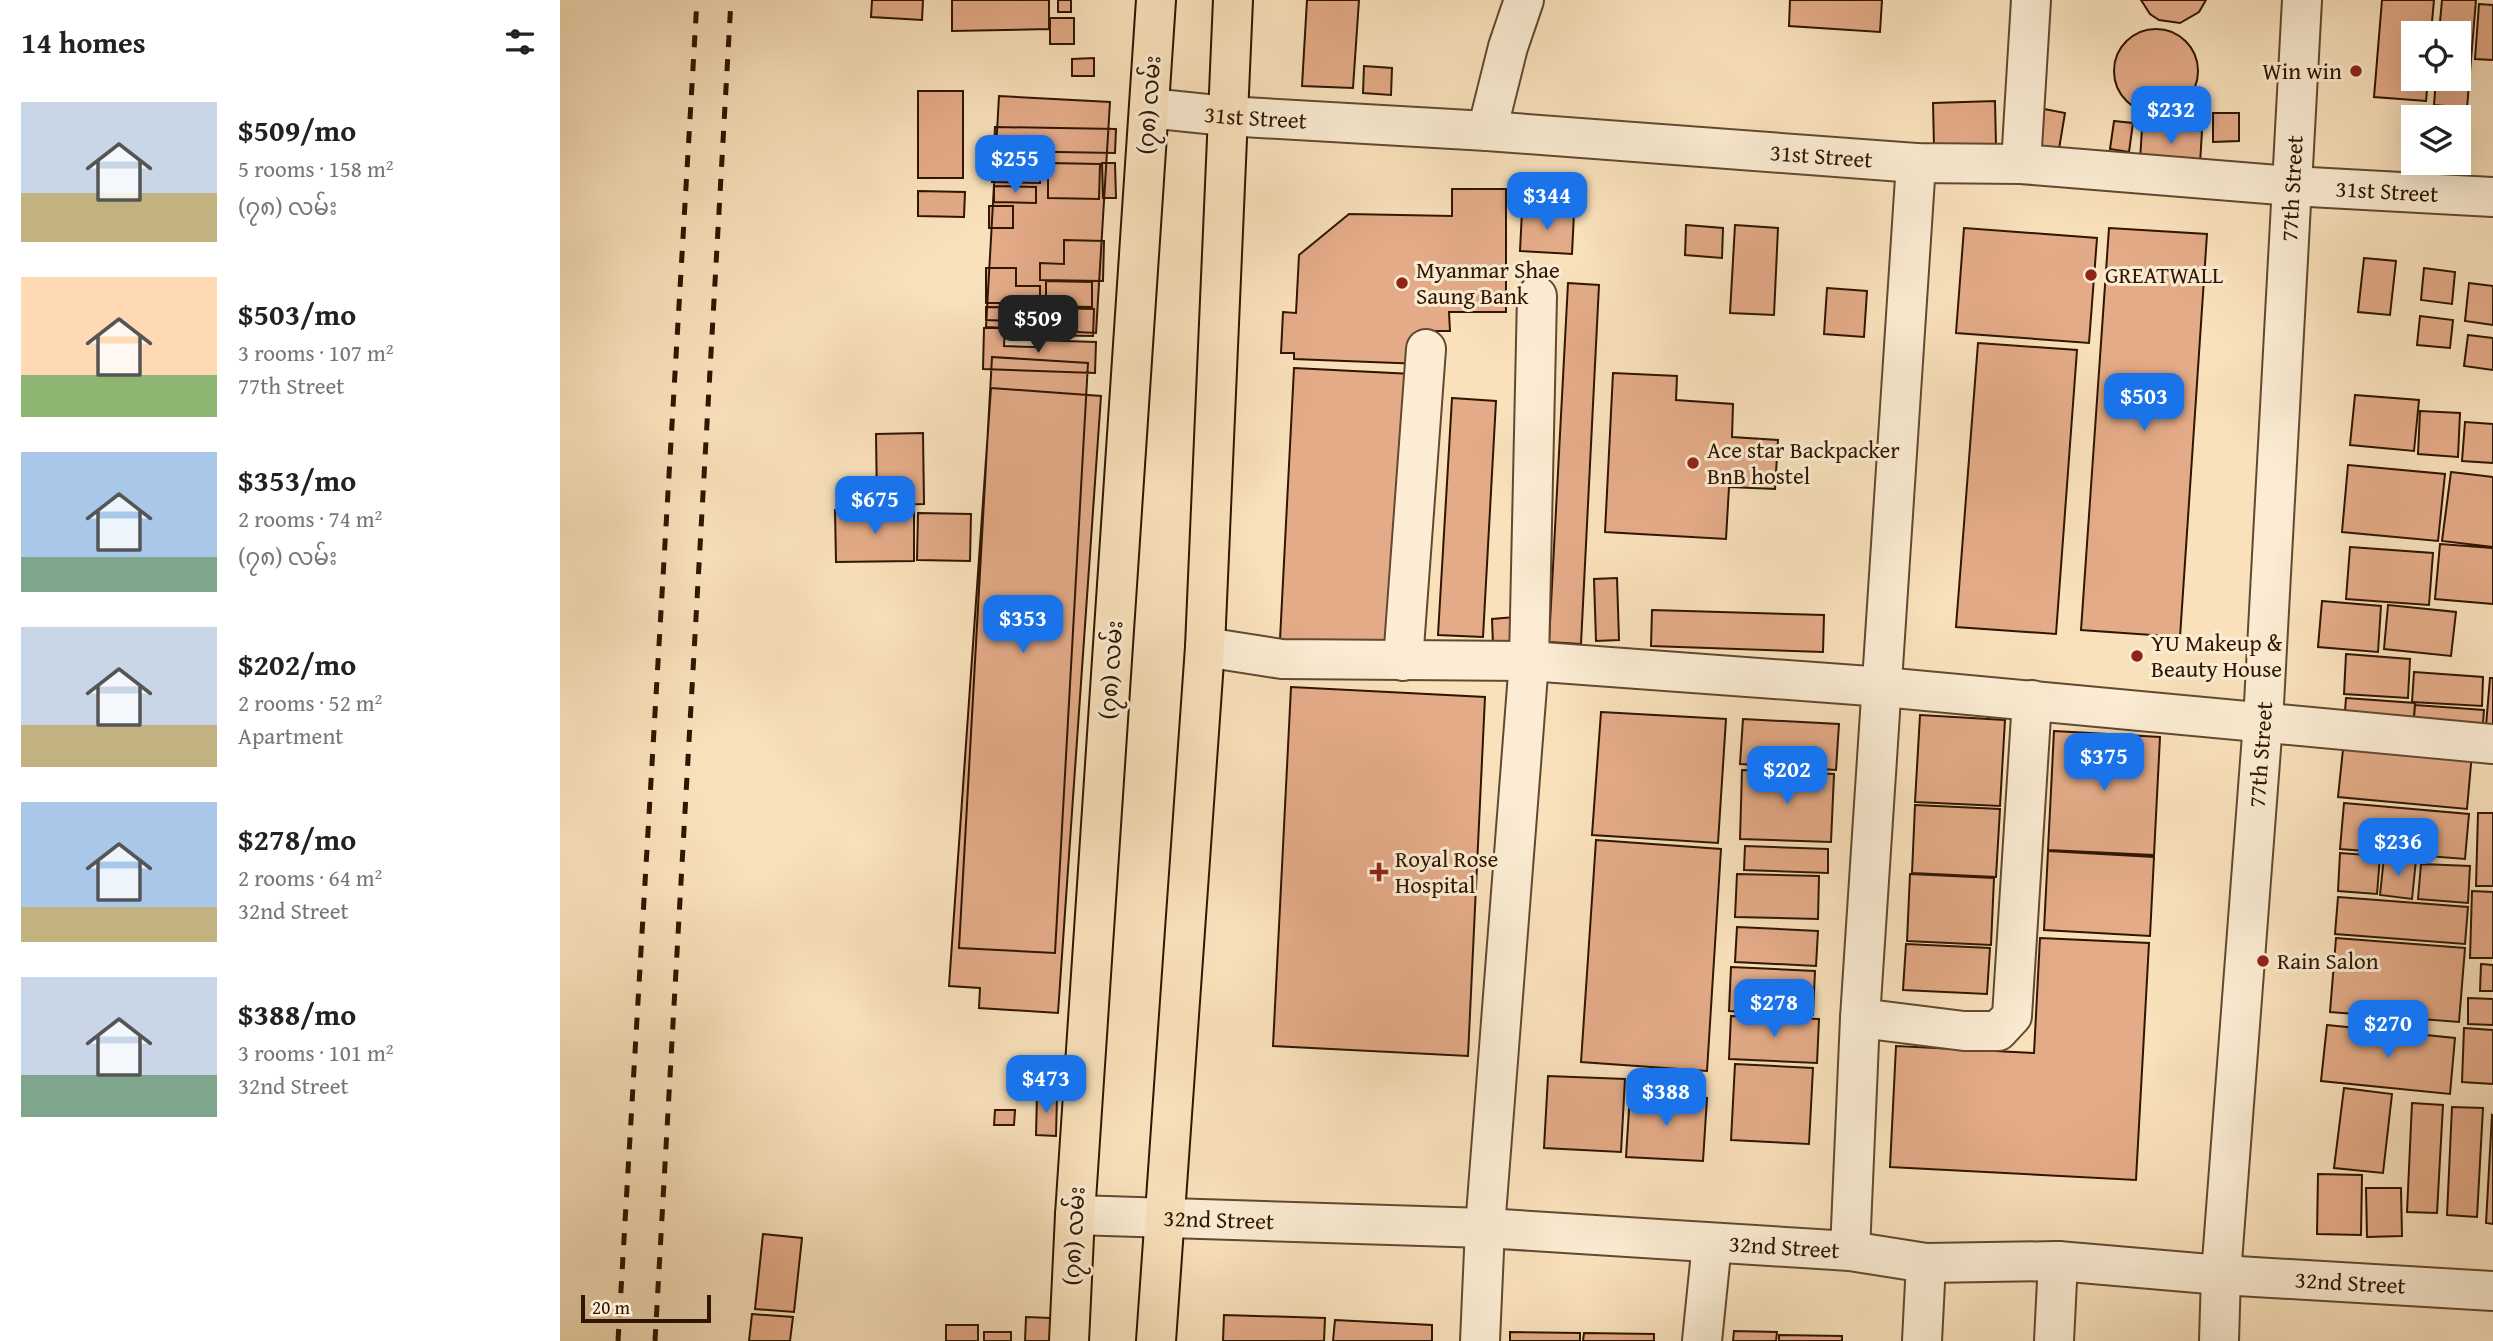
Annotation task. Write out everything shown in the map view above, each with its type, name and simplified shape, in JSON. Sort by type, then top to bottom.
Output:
[{"type":"main road","name":"(၇၈) လမ်း","points":[[1069,1341],[1075,1215],[1156,0]]},
{"type":"main road","points":[[1156,1341],[1205,647],[1233,0]]},
{"type":"street","points":[[1487,131],[1508,47],[1524,0]]},
{"type":"street","points":[[2021,164],[2031,0]]},
{"type":"street","name":"77th Street","points":[[2219,1341],[2221,1275],[2263,722],[2302,0]]},
{"type":"street","name":"31st Street","points":[[1149,108],[1226,116],[1487,131],[1916,163],[2021,164],[2291,186],[2493,197]]},
{"type":"street","points":[[1850,1251],[1860,1018],[1916,163]]},
{"type":"street","points":[[1480,1341],[1485,1228],[1529,661],[1537,296]]},
{"type":"street","points":[[1403,661],[1426,349]]},
{"type":"street","points":[[1205,647],[1282,659],[1529,661],[1883,687],[2493,744]]},
{"type":"street","points":[[1860,1018],[1964,1031],[1998,1031],[2012,1016],[2032,700]]},
{"type":"street","name":"32nd Street","points":[[1075,1215],[1485,1228],[1850,1251],[1926,1263],[2057,1261],[2221,1275],[2493,1291]]},
{"type":"street","points":[[1702,1341],[1712,1242]]},
{"type":"street","points":[[2054,1341],[2057,1261]]},
{"type":"street","points":[[1922,1341],[1926,1263]]},
{"type":"building","points":[[872,0],[923,0],[922,20],[871,17]]},
{"type":"building","points":[[952,0],[1049,0],[1049,29],[952,31]]},
{"type":"building","points":[[1058,0],[1071,0],[1071,12],[1058,12]]},
{"type":"building","points":[[1307,0],[1359,0],[1353,88],[1302,86]]},
{"type":"building","points":[[1790,0],[1882,0],[1880,32],[1789,26]]},
{"type":"building","points":[[2141,0],[2206,0],[2199,12],[2180,23],[2159,20],[2150,14]]},
{"type":"building","points":[[2382,0],[2434,0],[2432,21],[2401,21],[2401,91],[2427,91],[2426,101],[2374,97]]},
{"type":"building","points":[[2442,0],[2476,0],[2471,60],[2471,21],[2440,21]]},
{"type":"building","points":[[2479,4],[2493,5],[2493,60],[2475,59]]},
{"type":"building","points":[[1050,18],[1074,18],[1074,44],[1050,44]]},
{"type":"building","points":[[2156,29],[2172,32],[2186,41],[2195,55],[2198,71],[2195,87],[2186,101],[2172,110],[2156,113],[2140,110],[2126,101],[2117,87],[2114,71],[2117,55],[2126,41],[2140,32]]},
{"type":"building","points":[[1094,58],[1094,76],[1072,76],[1072,59]]},
{"type":"building","points":[[1364,66],[1392,68],[1391,95],[1363,93]]},
{"type":"building","points":[[918,91],[963,91],[963,178],[918,178]]},
{"type":"building","points":[[2435,91],[2468,91],[2467,105],[2434,105]]},
{"type":"building","points":[[999,96],[1110,102],[1096,333],[986,327]]},
{"type":"building","points":[[1995,101],[1996,146],[1934,147],[1933,103]]},
{"type":"building","points":[[2034,107],[2065,113],[2058,155],[2027,149]]},
{"type":"building","points":[[2213,113],[2239,113],[2239,141],[2213,142]]},
{"type":"building","points":[[2114,121],[2133,123],[2129,152],[2110,149]]},
{"type":"building","points":[[995,127],[1116,129],[1115,153],[994,151]]},
{"type":"building","points":[[2142,128],[2202,131],[2200,164],[2140,161]]},
{"type":"building","points":[[992,162],[1040,163],[1040,183],[992,182]]},
{"type":"building","points":[[1048,163],[1100,164],[1099,199],[1048,198]]},
{"type":"building","points":[[1102,163],[1115,163],[1116,198],[1103,198]]},
{"type":"building","points":[[994,186],[1036,187],[1036,203],[994,202]]},
{"type":"building","name":"Myanmar Shae Saung Bank","points":[[1452,189],[1506,189],[1506,312],[1449,312],[1450,331],[1424,331],[1422,364],[1294,359],[1294,353],[1281,353],[1283,312],[1296,313],[1299,255],[1349,214],[1452,216]]},
{"type":"building","points":[[918,191],[965,192],[964,217],[918,216]]},
{"type":"building","points":[[989,206],[1013,206],[1013,228],[989,228]]},
{"type":"building","points":[[1522,211],[1574,213],[1572,254],[1520,251]]},
{"type":"building","points":[[1686,225],[1723,228],[1722,258],[1685,255]]},
{"type":"building","points":[[1735,225],[1778,228],[1774,315],[1730,313]]},
{"type":"building","points":[[1964,228],[2097,238],[2089,343],[1956,333]]},
{"type":"building","points":[[2109,228],[2207,234],[2180,637],[2081,630]]},
{"type":"building","points":[[1064,240],[1104,241],[1103,281],[1040,280],[1040,263],[1064,264]]},
{"type":"building","points":[[2364,258],[2396,261],[2390,315],[2358,312]]},
{"type":"building","points":[[986,268],[1016,268],[1016,286],[1040,286],[1040,303],[986,303]]},
{"type":"building","points":[[2424,268],[2455,272],[2452,304],[2421,300]]},
{"type":"building","points":[[1046,281],[1092,282],[1092,307],[1046,306]]},
{"type":"building","points":[[1568,283],[1599,285],[1581,644],[1549,642]]},
{"type":"building","points":[[2469,283],[2493,286],[2493,325],[2465,321]]},
{"type":"building","points":[[1827,288],[1867,291],[1864,337],[1824,334]]},
{"type":"building","points":[[986,307],[1094,309],[1093,336],[1036,335],[1037,322],[986,320]]},
{"type":"building","points":[[2420,316],[2453,320],[2450,348],[2417,345]]},
{"type":"building","points":[[984,328],[1005,328],[1004,346],[1035,347],[1035,340],[1096,342],[1095,373],[983,369]]},
{"type":"building","points":[[2468,335],[2493,338],[2493,370],[2464,366]]},
{"type":"building","points":[[1978,343],[2077,350],[2056,634],[1956,627]]},
{"type":"building","points":[[992,357],[1088,363],[1055,953],[959,948]]},
{"type":"building","points":[[1294,368],[1412,374],[1397,665],[1279,659]]},
{"type":"building","name":"Ace star Backpacker BnB hostel","points":[[1613,373],[1677,376],[1676,400],[1733,404],[1732,437],[1778,440],[1775,489],[1729,487],[1726,539],[1605,532]]},
{"type":"building","points":[[991,388],[1101,396],[1058,1013],[979,1008],[980,988],[949,986]]},
{"type":"building","points":[[2355,395],[2419,400],[2414,451],[2350,445]]},
{"type":"building","points":[[1452,398],[1496,401],[1483,637],[1438,635]]},
{"type":"building","points":[[2420,411],[2460,413],[2458,457],[2418,454]]},
{"type":"building","points":[[2465,422],[2493,424],[2493,463],[2462,461]]},
{"type":"building","points":[[923,433],[924,504],[877,505],[876,434]]},
{"type":"building","points":[[2348,465],[2445,474],[2438,541],[2342,532]]},
{"type":"building","points":[[2451,472],[2493,477],[2493,547],[2442,541]]},
{"type":"building","points":[[835,510],[914,510],[914,561],[836,562]]},
{"type":"building","points":[[918,513],[971,514],[970,561],[917,560]]},
{"type":"building","points":[[2440,544],[2493,548],[2493,604],[2435,599]]},
{"type":"building","points":[[2350,547],[2433,553],[2429,605],[2346,599]]},
{"type":"building","points":[[1617,578],[1619,640],[1596,641],[1594,579]]},
{"type":"building","points":[[2322,601],[2381,606],[2378,652],[2318,647]]},
{"type":"building","points":[[2388,605],[2456,612],[2451,656],[2384,649]]},
{"type":"building","points":[[1652,610],[1824,615],[1823,652],[1651,646]]},
{"type":"building","points":[[1515,617],[1516,644],[1493,645],[1492,619]]},
{"type":"building","points":[[2346,654],[2410,659],[2408,698],[2344,694]]},
{"type":"building","points":[[2414,672],[2483,677],[2482,706],[2412,702]]},
{"type":"building","points":[[2490,678],[2493,678],[2493,739],[2485,738]]},
{"type":"building","name":"Royal Rose Hospital","points":[[1291,687],[1485,697],[1468,1056],[1273,1046]]},
{"type":"building","points":[[2346,698],[2415,703],[2412,742],[2343,737]]},
{"type":"building","points":[[2415,705],[2484,710],[2481,749],[2412,744]]},
{"type":"building","points":[[1601,712],[1726,719],[1718,843],[1592,835]]},
{"type":"building","points":[[1920,715],[2005,720],[2000,806],[1915,802]]},
{"type":"building","points":[[1743,719],[1839,724],[1836,770],[1740,764]]},
{"type":"building","points":[[2054,731],[2160,737],[2154,855],[2048,850]]},
{"type":"building","points":[[2344,740],[2472,753],[2467,809],[2338,797]]},
{"type":"building","points":[[1742,770],[1834,774],[1831,842],[1740,839]]},
{"type":"building","points":[[2344,803],[2469,814],[2465,859],[2340,849]]},
{"type":"building","points":[[1915,805],[2000,809],[1996,877],[1912,873]]},
{"type":"building","points":[[2478,813],[2493,813],[2493,886],[2476,886]]},
{"type":"building","points":[[1596,840],[1721,849],[1707,1071],[1581,1062]]},
{"type":"building","points":[[1745,846],[1828,849],[1828,873],[1744,870]]},
{"type":"building","points":[[2048,851],[2154,857],[2150,936],[2044,930]]},
{"type":"building","points":[[2340,853],[2380,856],[2377,894],[2338,891]]},
{"type":"building","points":[[2384,857],[2416,860],[2412,899],[2380,895]]},
{"type":"building","points":[[2421,864],[2470,866],[2468,903],[2418,899]]},
{"type":"building","points":[[1737,874],[1819,876],[1818,919],[1735,917]]},
{"type":"building","points":[[1910,874],[1994,878],[1991,945],[1907,941]]},
{"type":"building","points":[[2472,891],[2493,892],[2493,958],[2470,958]]},
{"type":"building","points":[[2338,897],[2468,907],[2465,944],[2335,934]]},
{"type":"building","points":[[1737,927],[1818,931],[1816,966],[1735,962]]},
{"type":"building","points":[[2040,938],[2149,943],[2136,1180],[1890,1167],[1896,1046],[2034,1053]]},
{"type":"building","points":[[2336,938],[2465,948],[2459,1022],[2330,1012]]},
{"type":"building","points":[[1906,944],[1990,948],[1987,994],[1903,990]]},
{"type":"building","points":[[2481,964],[2493,965],[2493,991],[2480,991]]},
{"type":"building","points":[[1731,967],[1815,971],[1813,1015],[1729,1011]]},
{"type":"building","points":[[2468,998],[2493,999],[2493,1025],[2468,1024]]},
{"type":"building","points":[[1731,1016],[1819,1019],[1817,1063],[1729,1059]]},
{"type":"building","points":[[2327,1025],[2455,1038],[2450,1094],[2321,1081]]},
{"type":"building","points":[[2464,1028],[2493,1030],[2493,1084],[2462,1082]]},
{"type":"building","points":[[1735,1064],[1813,1068],[1809,1144],[1731,1140]]},
{"type":"building","points":[[1548,1076],[1625,1079],[1621,1152],[1544,1148]]},
{"type":"building","points":[[2344,1088],[2392,1094],[2383,1173],[2334,1168]]},
{"type":"building","points":[[1630,1094],[1707,1098],[1703,1161],[1626,1157]]},
{"type":"building","points":[[1037,1095],[1057,1096],[1056,1136],[1036,1135]]},
{"type":"building","points":[[2412,1103],[2443,1105],[2437,1213],[2407,1212]]},
{"type":"building","points":[[2452,1107],[2483,1108],[2477,1217],[2447,1215]]},
{"type":"building","points":[[995,1110],[1015,1110],[1014,1125],[994,1125]]},
{"type":"building","points":[[2493,1116],[2493,1224],[2486,1223]]},
{"type":"building","points":[[2318,1174],[2362,1175],[2361,1235],[2317,1234]]},
{"type":"building","points":[[2366,1188],[2401,1188],[2402,1236],[2367,1237]]},
{"type":"building","points":[[763,1234],[802,1238],[794,1312],[755,1309]]},
{"type":"building","points":[[752,1314],[793,1317],[790,1341],[749,1341]]},
{"type":"building","points":[[1224,1315],[1325,1318],[1324,1341],[1223,1341]]},
{"type":"building","points":[[1026,1317],[1051,1318],[1050,1341],[1025,1341]]},
{"type":"building","points":[[1335,1320],[1432,1325],[1432,1341],[1333,1341]]},
{"type":"building","points":[[946,1325],[978,1325],[978,1341],[946,1341]]},
{"type":"building","points":[[1734,1331],[1777,1332],[1776,1341],[1733,1341]]},
{"type":"building","points":[[984,1332],[1011,1332],[1011,1341],[984,1341]]},
{"type":"building","points":[[1510,1332],[1580,1333],[1580,1341],[1510,1341]]},
{"type":"building","points":[[1584,1333],[1654,1334],[1654,1341],[1583,1341]]},
{"type":"building","points":[[1779,1335],[1842,1336],[1842,1341],[1779,1341]]},
{"type":"railway","points":[[618,1341],[697,0]]},
{"type":"railway","points":[[655,1341],[731,0]]},
{"type":"place","name":"Win win","points":[[2356,71]]},
{"type":"place","name":"GREATWALL","points":[[2091,275]]},
{"type":"place","name":"Myanmar Shae Saung Bank","points":[[1402,283]]},
{"type":"place","name":"Ace star Backpacker BnB hostel","points":[[1693,463]]},
{"type":"place","name":"YU Makeup & Beauty House","points":[[2137,656]]},
{"type":"place","name":"Royal Rose Hospital","points":[[1379,872]]},
{"type":"place","name":"Rain Salon","points":[[2263,961]]}]
